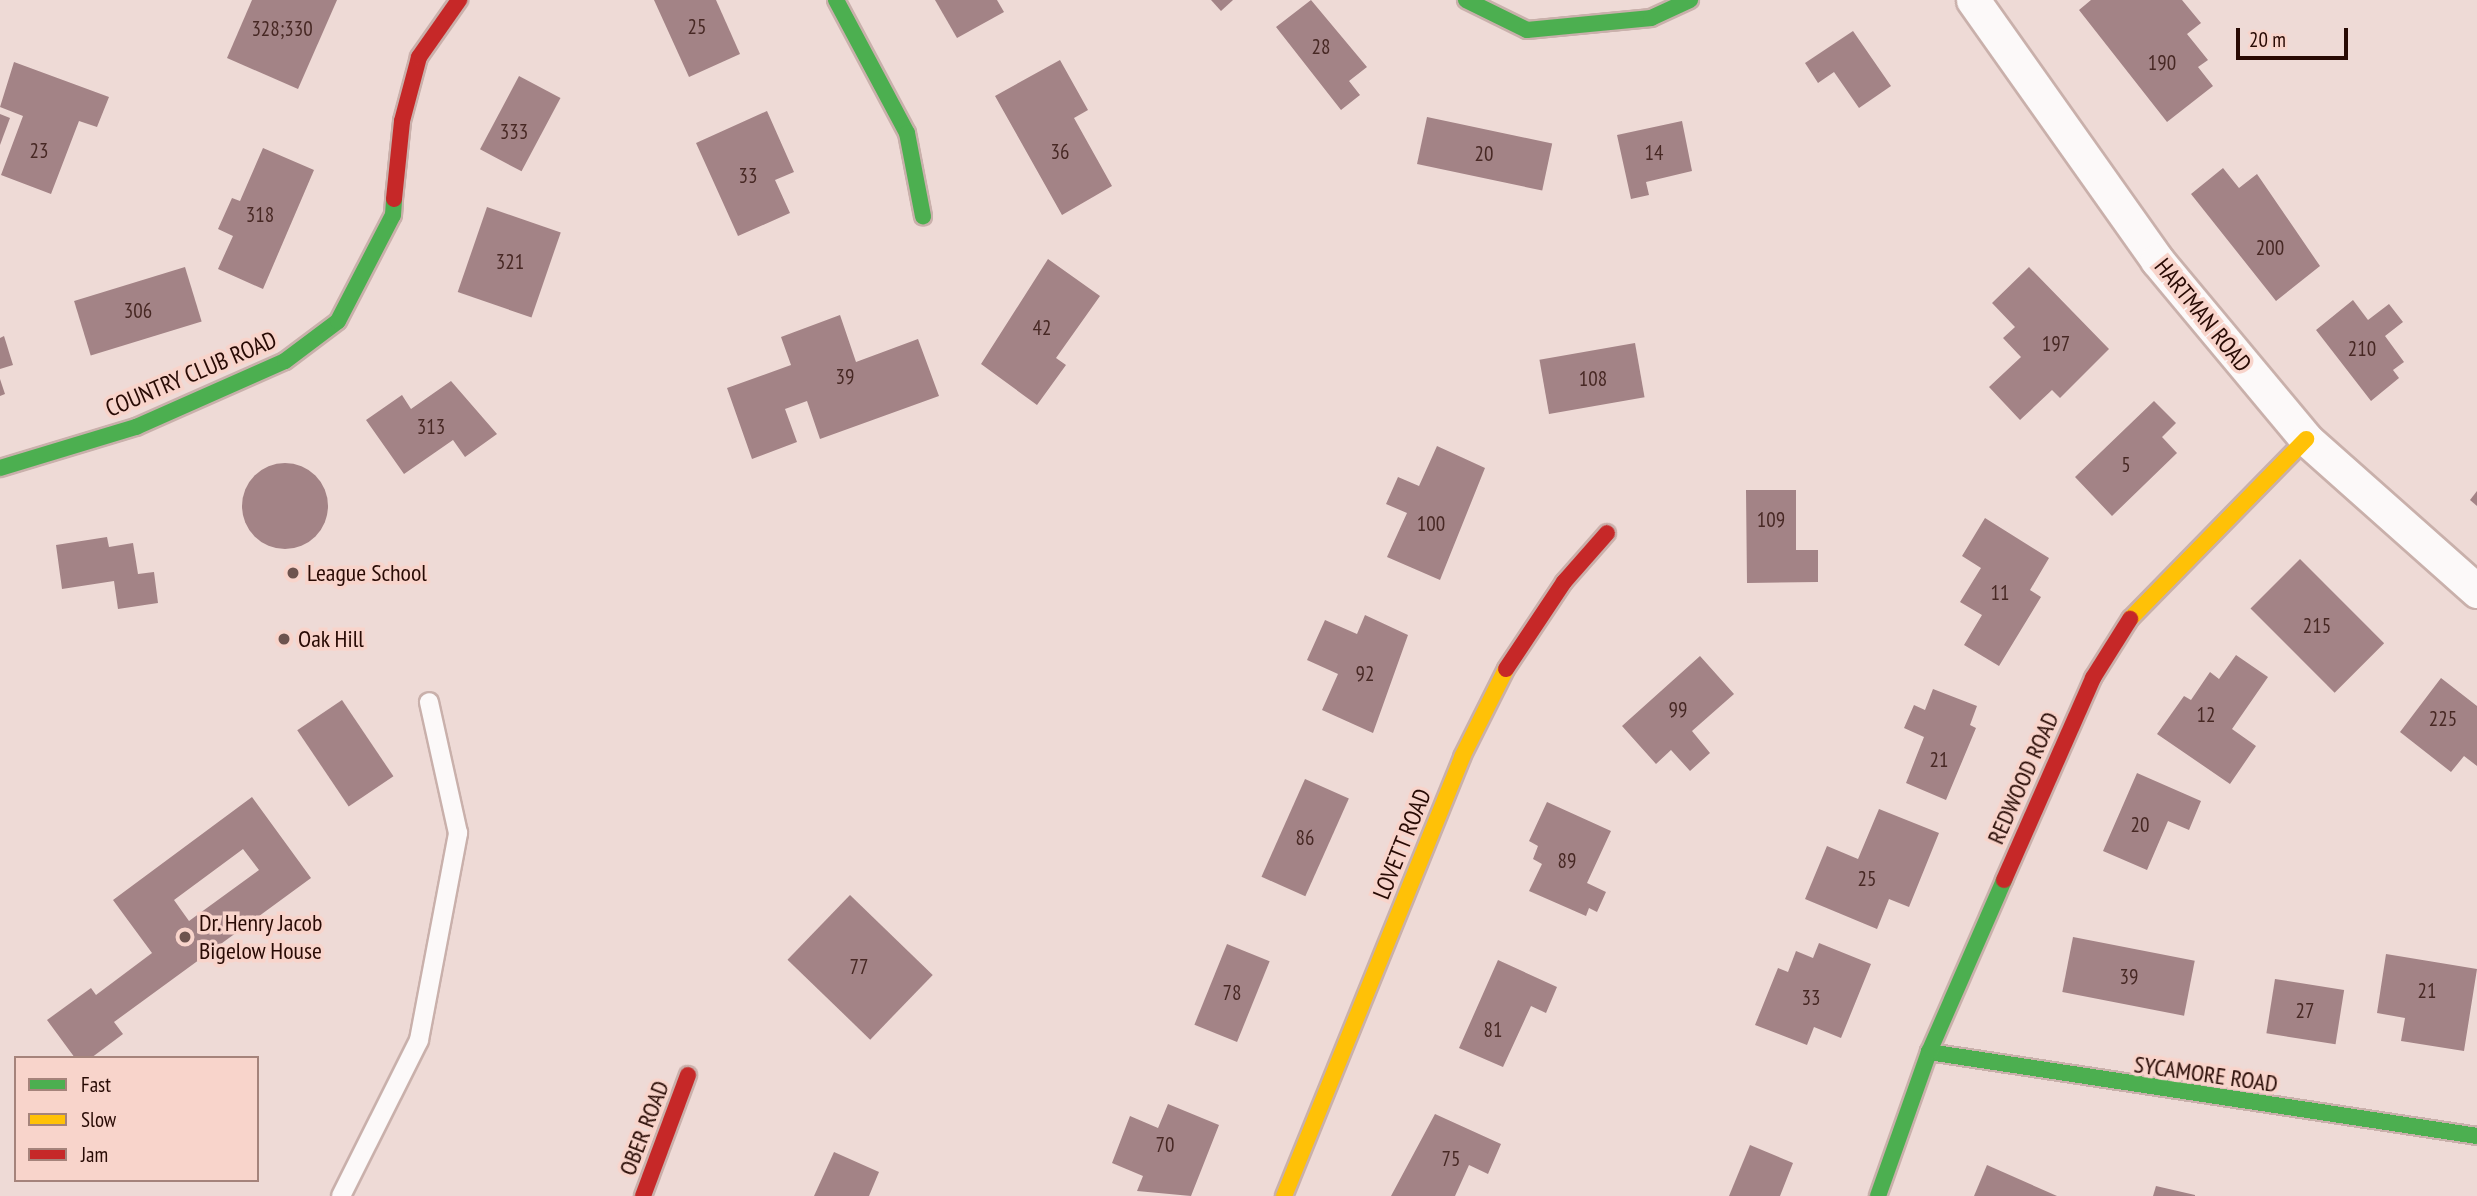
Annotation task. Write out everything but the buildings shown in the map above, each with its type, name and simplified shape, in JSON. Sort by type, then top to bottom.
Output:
[{"type":"street","name":"COUNTRY CLUB ROAD","points":[[0,468],[136,427],[285,361],[338,321],[393,215],[402,121],[419,57],[459,0]]},
{"type":"street","points":[[836,0],[907,133],[923,216]]},
{"type":"street","points":[[1466,0],[1527,30],[1651,18],[1690,0]]},
{"type":"street","name":"HARTMAN ROAD","points":[[1973,0],[2157,260],[2306,439],[2477,591]]},
{"type":"street","name":"REDWOOD ROAD","points":[[1878,1196],[1929,1052],[2093,678],[2137,608],[2306,439]]},
{"type":"street","name":"LOVETT ROAD","points":[[1284,1196],[1462,757],[1510,661],[1564,582],[1607,533]]},
{"type":"street","name":"SYCAMORE ROAD","points":[[1929,1052],[2477,1136]]},
{"type":"street","name":"OBER ROAD","points":[[643,1196],[688,1075]]},
{"type":"lane","points":[[341,1196],[419,1040],[458,833],[429,702]]},
{"type":"traffic: fast","points":[[836,0],[907,133],[923,216]]},
{"type":"traffic: fast","points":[[1466,0],[1527,30],[1651,18],[1690,0]]},
{"type":"traffic: fast","points":[[0,468],[136,427],[285,361],[338,321],[393,215],[394,199]]},
{"type":"traffic: fast","points":[[1878,1196],[1929,1052],[2004,880]]},
{"type":"traffic: fast","points":[[1929,1052],[2477,1136]]},
{"type":"traffic: slow","points":[[2130,619],[2306,439]]},
{"type":"traffic: slow","points":[[1284,1196],[1462,757],[1506,669]]},
{"type":"traffic: jam","points":[[394,199],[402,121],[419,57],[459,0]]},
{"type":"traffic: jam","points":[[1506,669],[1564,582],[1607,533]]},
{"type":"traffic: jam","points":[[2004,880],[2093,678],[2130,619]]},
{"type":"traffic: jam","points":[[643,1196],[688,1075]]},
{"type":"place","name":"League School","points":[[293,573]]},
{"type":"place","name":"Oak Hill","points":[[284,639]]},
{"type":"place","name":"Dr. Henry Jacob Bigelow House","points":[[185,937]]}]
